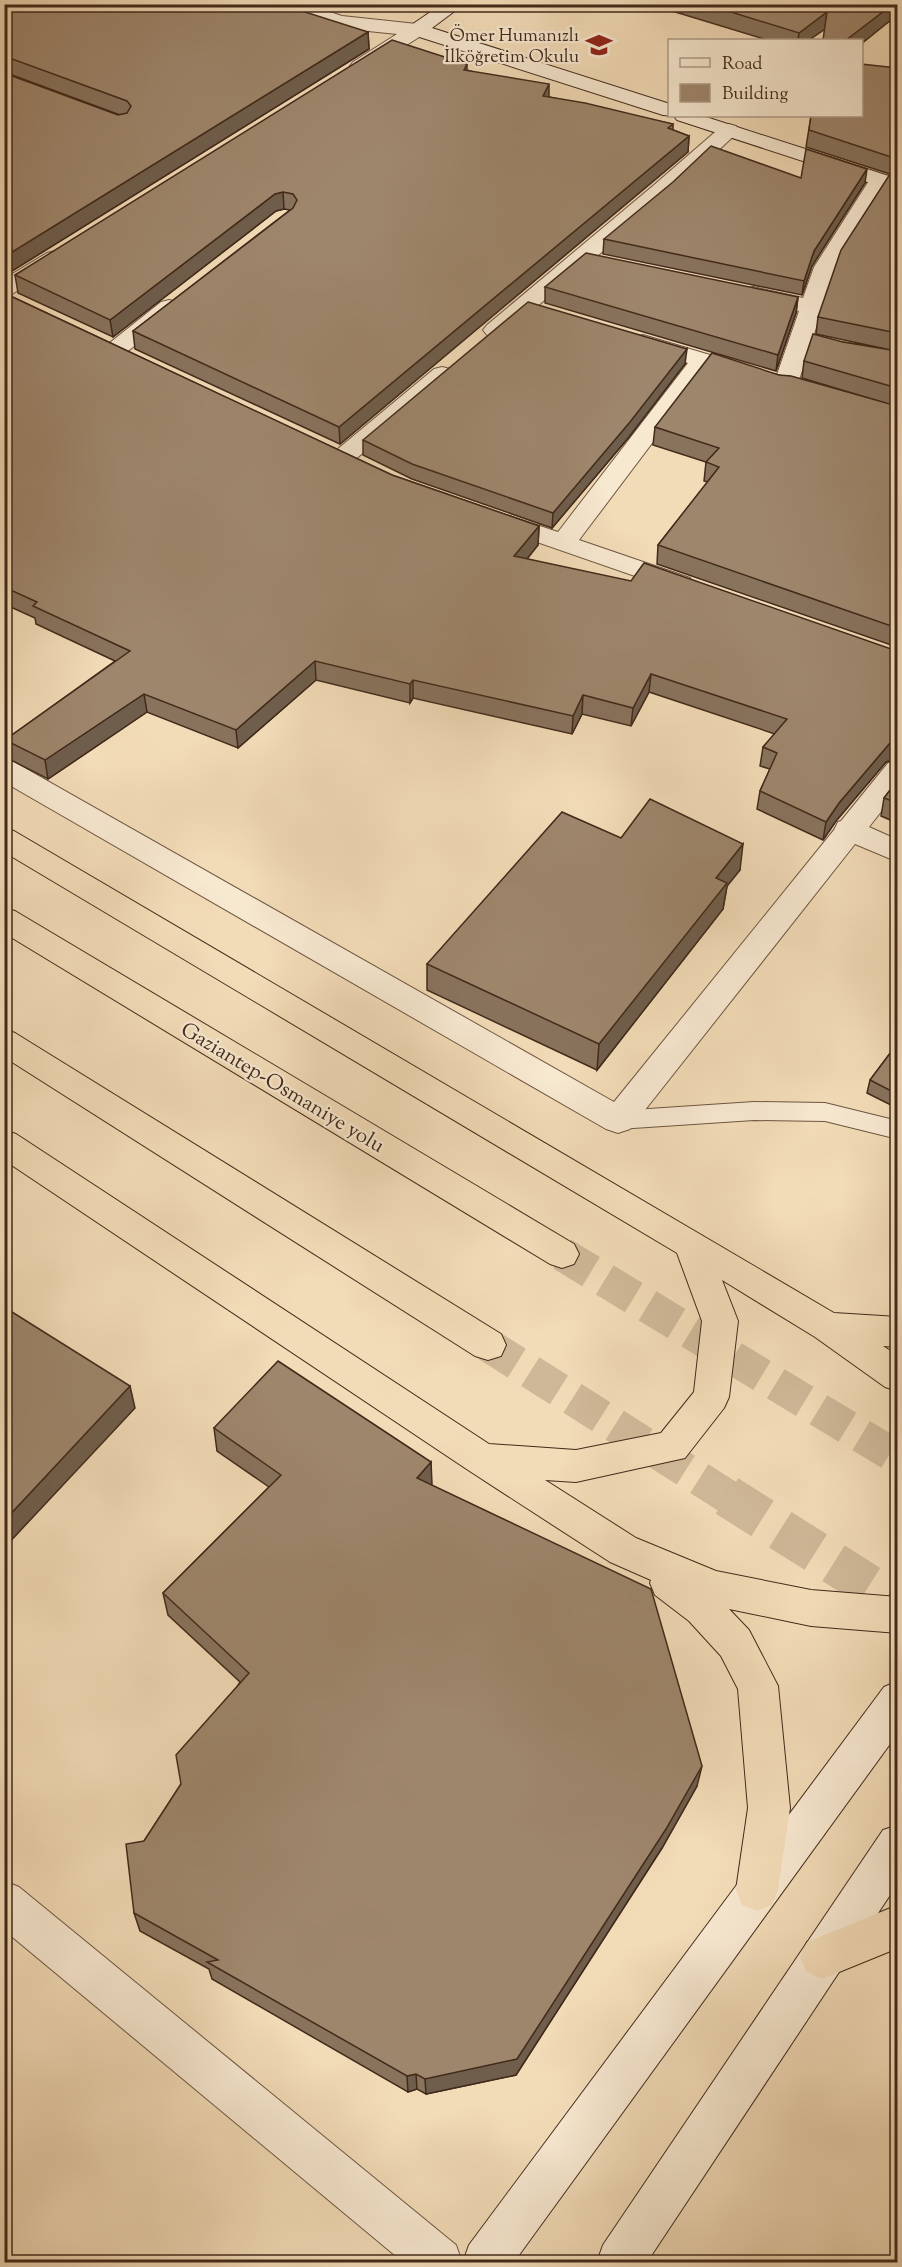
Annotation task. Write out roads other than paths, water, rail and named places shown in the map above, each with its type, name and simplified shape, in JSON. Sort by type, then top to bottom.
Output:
[{"type":"highway","points":[[4,838],[691,1244],[828,1327],[897,1376]]},
{"type":"highway","name":"Gaziantep-Osmaniye yolu","points":[[4,919],[562,1254]]},
{"type":"highway","points":[[4,1041],[488,1345]]},
{"type":"highway","points":[[4,1143],[481,1459],[623,1550],[703,1608],[735,1642],[758,1686],[769,1808],[757,1890]]},
{"type":"highway","points":[[481,1459],[576,1466],[672,1447],[711,1397],[720,1321],[691,1244]]},
{"type":"highway","points":[[828,1327],[897,1332]]},
{"type":"highway","points":[[623,1550],[714,1588],[811,1608],[897,1615]]},
{"type":"highway","points":[[822,1957],[897,1926]]},
{"type":"street","points":[[286,4],[339,22],[417,30],[668,111]]},
{"type":"street","points":[[341,78],[455,4]]},
{"type":"street","points":[[391,11],[417,30]]},
{"type":"street","points":[[625,337],[797,389],[812,343],[810,306],[825,267],[889,183],[687,117]]},
{"type":"street","points":[[478,344],[582,258],[729,130]]},
{"type":"street","points":[[4,290],[73,246]]},
{"type":"street","points":[[582,258],[604,263]]},
{"type":"street","points":[[730,289],[810,306]]},
{"type":"street","points":[[115,350],[190,291]]},
{"type":"street","points":[[524,306],[546,313]]},
{"type":"street","points":[[341,457],[460,359]]},
{"type":"street","points":[[563,543],[703,360]]},
{"type":"street","points":[[477,513],[708,594]]},
{"type":"street","points":[[4,769],[618,1120],[897,770]]},
{"type":"street","points":[[848,830],[897,852]]},
{"type":"street","points":[[486,2262],[897,1700]]},
{"type":"street","points":[[620,2262],[897,1845]]},
{"type":"street","points":[[4,1902],[439,2262]]},
{"type":"lane","points":[[618,1120],[754,1111],[825,1112],[897,1130]]},
{"type":"tunnel","points":[[562,1254],[898,1458]]},
{"type":"tunnel","points":[[488,1345],[730,1498]]},
{"type":"tunnel","points":[[727,1496],[898,1604]]},
{"type":"place","name":"Ömer Humanızlı İlköğretim Okulu","points":[[599,45]]}]
